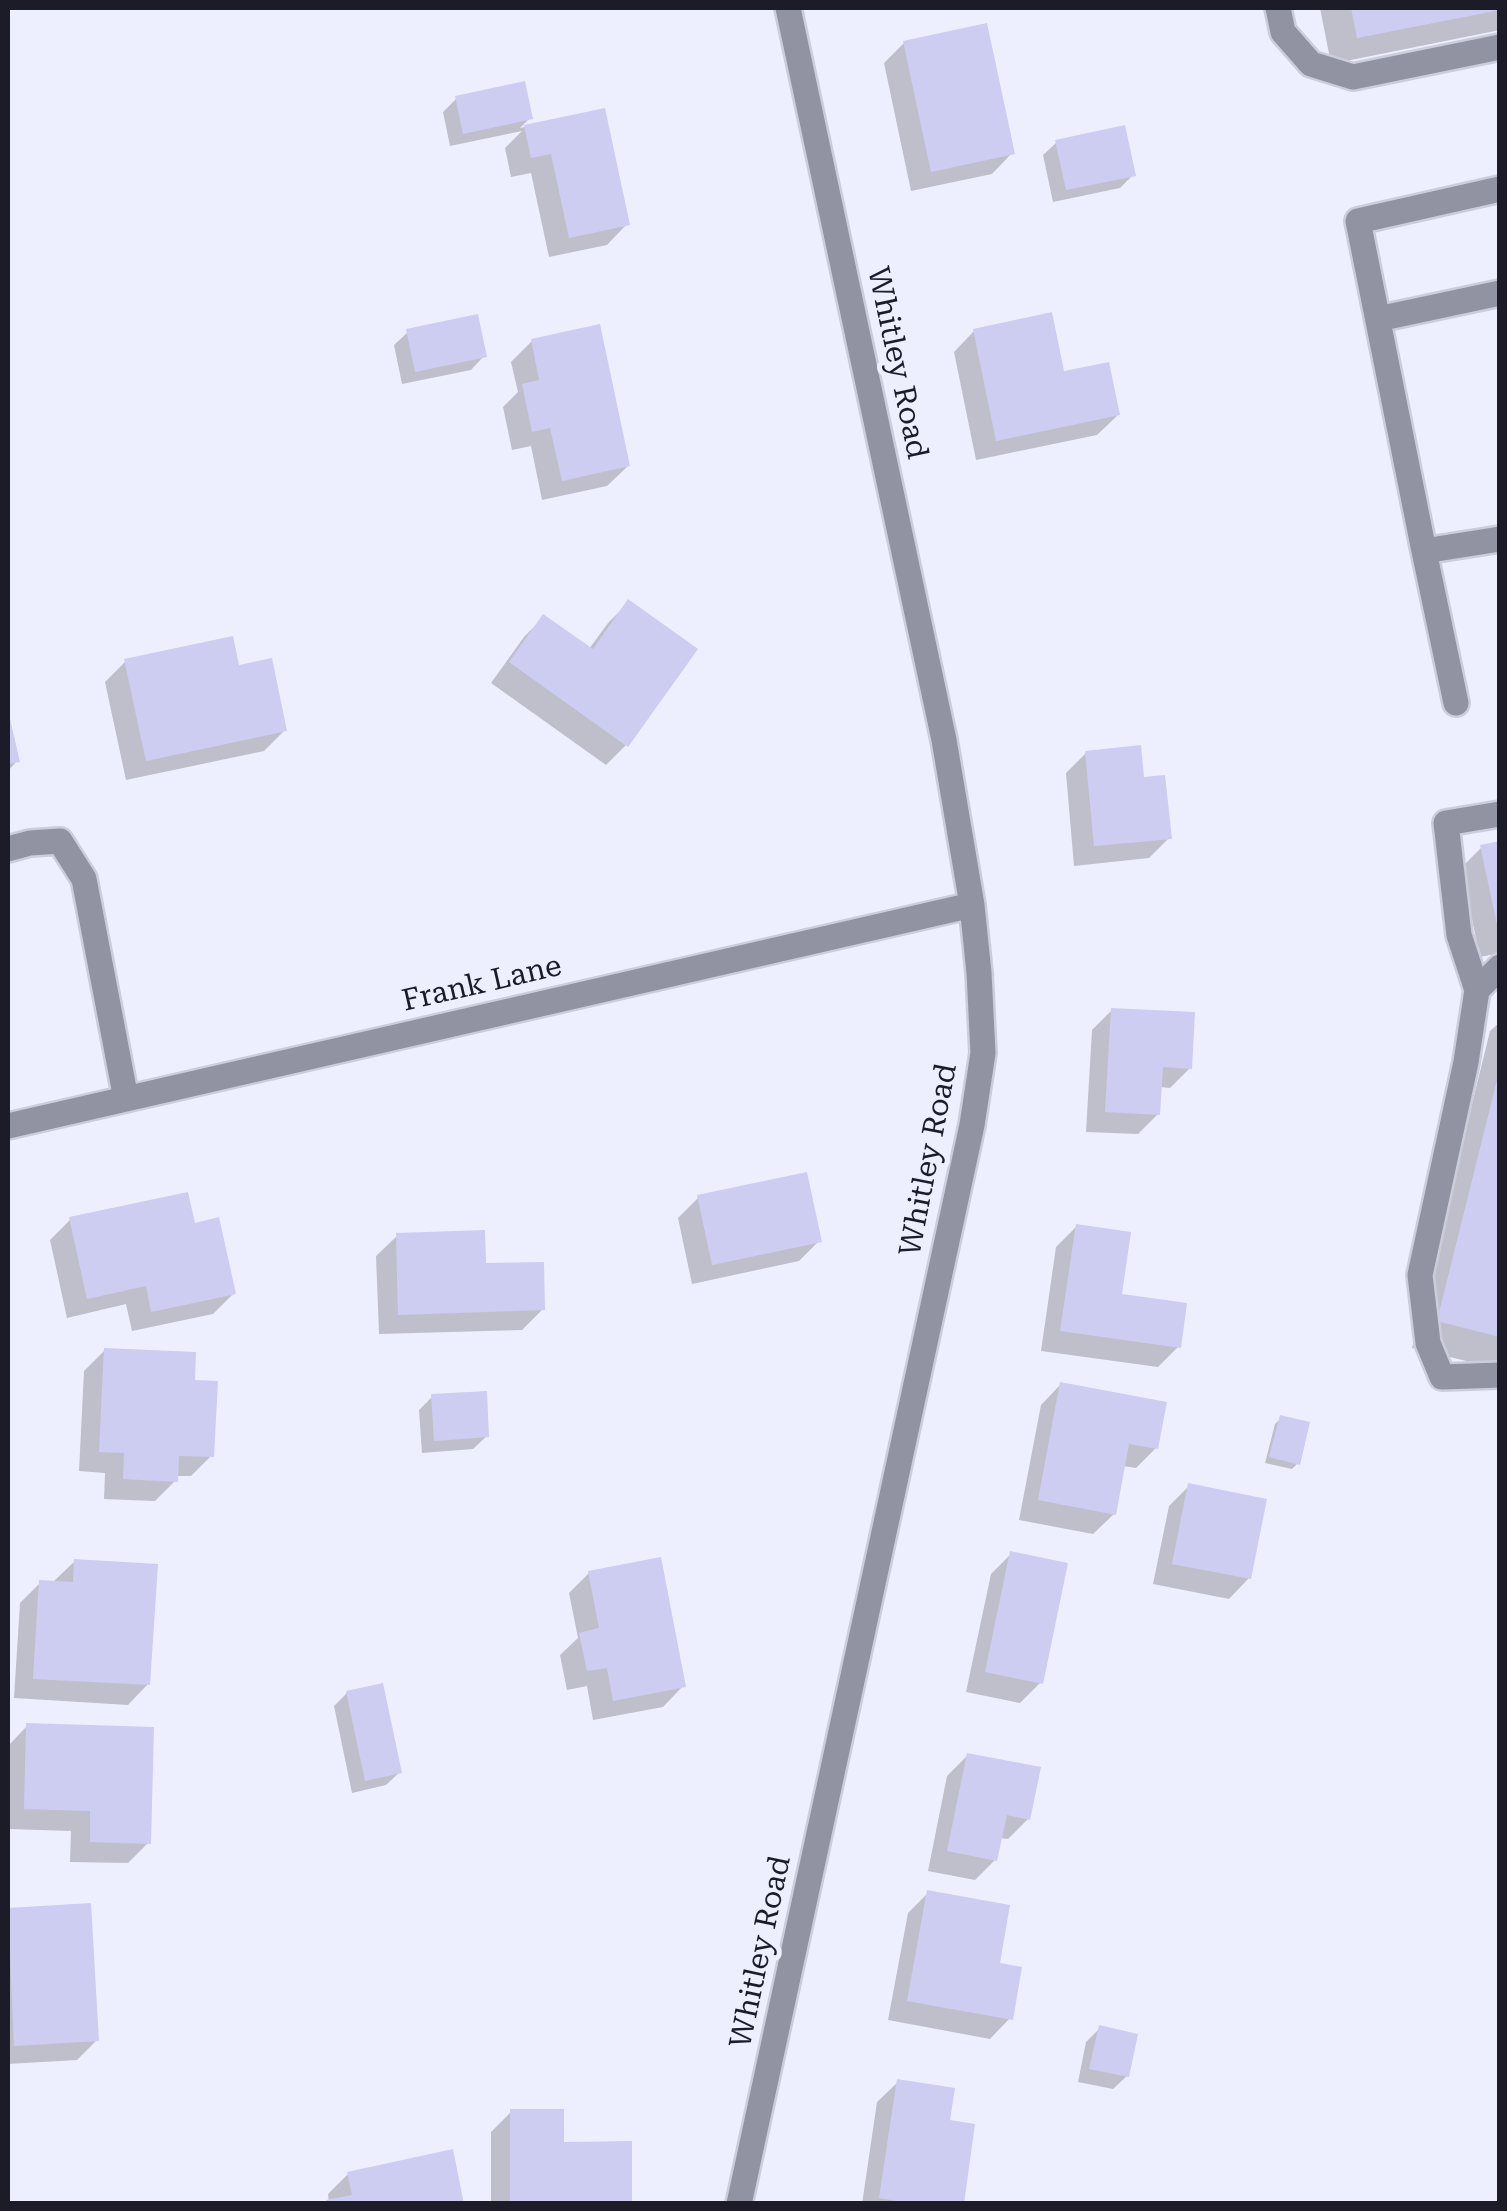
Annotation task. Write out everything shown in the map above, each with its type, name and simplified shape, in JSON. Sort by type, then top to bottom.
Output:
[{"type":"street","name":"Whitley Road","points":[[740,2204],[972,1125],[983,1053],[972,905],[944,740],[788,8]]},
{"type":"street","points":[[1278,8],[1283,32],[1311,64],[1353,77],[1500,47]]},
{"type":"street","points":[[1456,703],[1358,221],[1500,189]]},
{"type":"street","points":[[1378,319],[1500,293]]},
{"type":"street","points":[[1424,552],[1500,539]]},
{"type":"street","points":[[1500,814],[1446,823],[1459,935],[1476,990],[1466,1062],[1420,1275],[1428,1342],[1442,1377],[1500,1376]]},
{"type":"street","points":[[8,849],[60,841],[84,879],[126,1099]]},
{"type":"street","name":"Frank Lane","points":[[8,1126],[972,905]]},
{"type":"street","points":[[1476,990],[1500,967]]},
{"type":"building","points":[[1351,8],[1500,8],[1500,10],[1357,38]]},
{"type":"building","points":[[987,23],[1015,154],[931,172],[903,41]]},
{"type":"building","points":[[525,81],[533,119],[463,134],[455,96]]},
{"type":"building","points":[[605,108],[630,225],[569,238],[551,154],[531,158],[524,125]]},
{"type":"building","points":[[1125,125],[1136,176],[1066,190],[1055,140]]},
{"type":"building","points":[[1052,312],[1064,371],[1109,362],[1120,415],[996,441],[973,329]]},
{"type":"building","points":[[478,314],[487,357],[415,372],[406,329]]},
{"type":"building","points":[[600,324],[630,466],[562,481],[550,428],[532,432],[522,384],[539,380],[531,339]]},
{"type":"building","points":[[628,599],[698,649],[628,747],[509,662],[543,614],[593,649]]},
{"type":"building","points":[[233,636],[239,665],[272,658],[287,731],[146,761],[124,659]]},
{"type":"building","points":[[8,710],[20,762],[8,764]]},
{"type":"building","points":[[1141,745],[1144,777],[1165,775],[1172,839],[1094,846],[1085,751]]},
{"type":"building","points":[[1500,841],[1500,928],[1498,929],[1480,845]]},
{"type":"building","points":[[1111,1008],[1195,1012],[1192,1069],[1163,1067],[1160,1115],[1105,1112]]},
{"type":"building","points":[[1500,1076],[1500,1337],[1437,1321]]},
{"type":"building","points":[[807,1172],[822,1242],[712,1265],[697,1195]]},
{"type":"building","points":[[188,1192],[195,1223],[219,1217],[236,1294],[151,1312],[146,1286],[87,1299],[69,1217]]},
{"type":"building","points":[[1076,1224],[1131,1232],[1122,1294],[1187,1303],[1181,1348],[1060,1331]]},
{"type":"building","points":[[485,1230],[486,1263],[544,1262],[545,1310],[398,1315],[396,1233]]},
{"type":"building","points":[[104,1348],[196,1352],[195,1380],[218,1381],[214,1457],[179,1456],[178,1482],[123,1479],[124,1453],[99,1452]]},
{"type":"building","points":[[1060,1382],[1167,1402],[1158,1449],[1129,1444],[1116,1515],[1038,1500]]},
{"type":"building","points":[[487,1391],[489,1437],[434,1441],[431,1394]]},
{"type":"building","points":[[1280,1415],[1310,1422],[1300,1465],[1269,1457]]},
{"type":"building","points":[[1188,1483],[1267,1499],[1251,1579],[1172,1564]]},
{"type":"building","points":[[1010,1551],[1068,1563],[1043,1684],[985,1672]]},
{"type":"building","points":[[661,1557],[686,1687],[613,1701],[607,1668],[587,1671],[579,1633],[599,1628],[588,1571]]},
{"type":"building","points":[[74,1559],[158,1564],[150,1685],[33,1679],[39,1580],[73,1582]]},
{"type":"building","points":[[383,1683],[402,1773],[365,1781],[346,1691]]},
{"type":"building","points":[[26,1723],[154,1727],[151,1844],[90,1842],[90,1811],[24,1809]]},
{"type":"building","points":[[967,1753],[1041,1767],[1030,1820],[1007,1815],[997,1861],[947,1851]]},
{"type":"building","points":[[927,1890],[1010,1905],[1000,1963],[1022,1967],[1013,2020],[907,2001]]},
{"type":"building","points":[[91,1903],[99,2041],[14,2046],[8,1908]]},
{"type":"building","points":[[1099,2025],[1138,2034],[1129,2077],[1089,2069]]},
{"type":"building","points":[[897,2079],[955,2088],[950,2120],[975,2124],[964,2204],[915,2204],[879,2198]]},
{"type":"building","points":[[510,2109],[564,2109],[564,2142],[632,2141],[632,2204],[510,2204]]},
{"type":"building","points":[[453,2149],[464,2204],[327,2204],[326,2200],[352,2195],[347,2172]]}]
